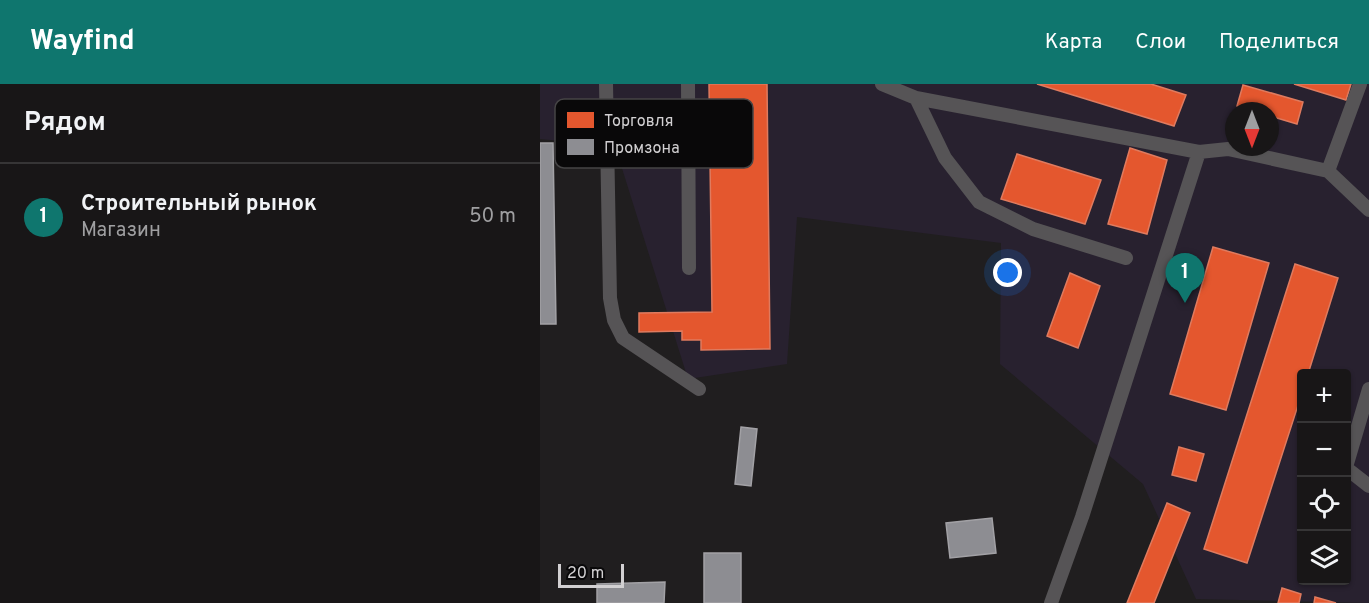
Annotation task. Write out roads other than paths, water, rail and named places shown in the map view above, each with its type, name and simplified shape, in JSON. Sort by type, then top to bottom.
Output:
[{"type":"lane","points":[[688,84],[688,99]]},
{"type":"lane","points":[[882,84],[916,98],[1199,152],[1228,149],[1328,171],[1369,210]]},
{"type":"lane","points":[[1328,171],[1360,84]]},
{"type":"lane","points":[[916,98],[945,158],[979,202],[1033,229],[1126,258]]},
{"type":"lane","points":[[1051,603],[1086,506],[1199,152]]},
{"type":"lane","points":[[607,168],[610,298],[614,320],[623,338],[699,389]]},
{"type":"lane","points":[[689,168],[689,268]]},
{"type":"lane","points":[[1351,454],[1369,389]]},
{"type":"lane","points":[[1351,471],[1369,486]]},
{"type":"place","name":"Строительный рынок","points":[[1185,303]]}]
